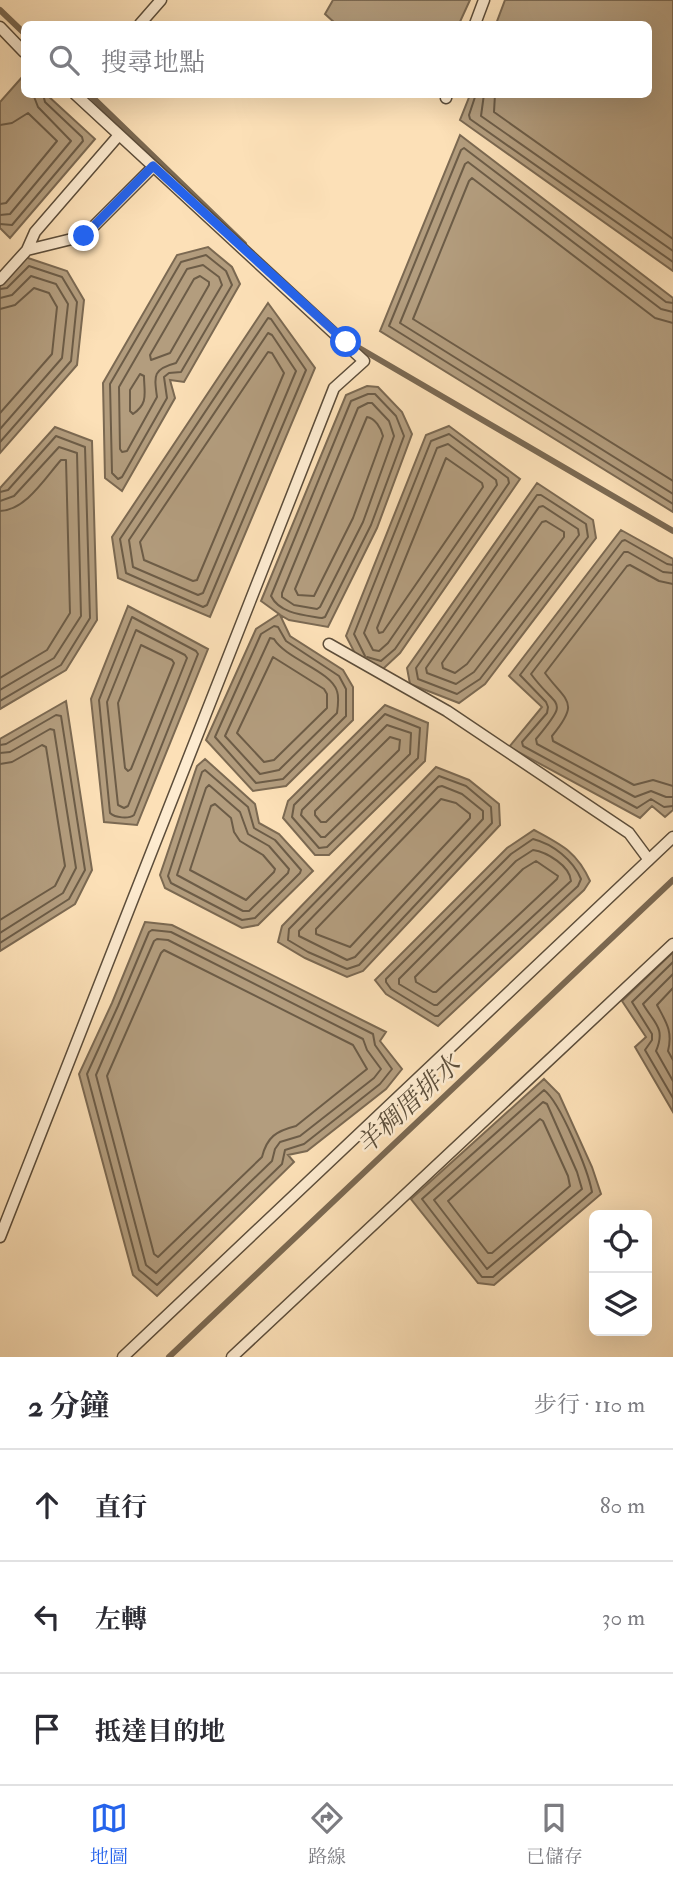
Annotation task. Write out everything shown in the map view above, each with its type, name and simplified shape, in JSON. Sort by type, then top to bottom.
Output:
[{"type":"lane","points":[[143,21],[161,0]]},
{"type":"lane","points":[[476,21],[484,0]]},
{"type":"lane","points":[[0,27],[21,49]]},
{"type":"lane","points":[[0,1237],[334,388],[364,361],[80,98]]},
{"type":"lane","points":[[0,280],[27,250],[35,232],[118,135]]},
{"type":"lane","points":[[27,250],[84,236],[153,166]]},
{"type":"lane","points":[[329,644],[447,711],[607,818],[629,834],[649,860]]},
{"type":"lane","points":[[123,1357],[673,837]]},
{"type":"lane","points":[[232,1357],[673,944]]},
{"type":"water","points":[[333,0],[470,0],[460,21],[333,21],[325,14]]},
{"type":"water","points":[[505,0],[673,0],[673,271],[460,120],[469,98],[652,98],[652,21],[497,21]]},
{"type":"water","points":[[21,78],[21,98],[50,98],[95,139],[10,238],[0,228],[0,102]]},
{"type":"water","points":[[460,135],[673,298],[673,512],[380,331]]},
{"type":"water","points":[[208,247],[232,267],[240,284],[184,382],[170,380],[175,398],[122,491],[105,478],[103,383],[177,255]]},
{"type":"water","points":[[25,257],[67,271],[84,300],[77,365],[0,453],[0,285]]},
{"type":"water","points":[[268,303],[315,368],[210,617],[118,578],[112,537]]},
{"type":"water","points":[[367,386],[378,387],[402,412],[412,434],[377,528],[328,627],[289,620],[280,615],[290,636],[343,670],[353,687],[353,720],[286,786],[253,791],[206,740],[256,629],[279,614],[261,601],[346,395]]},
{"type":"water","points":[[449,426],[520,479],[400,653],[383,669],[360,663],[346,636],[426,435]]},
{"type":"water","points":[[55,427],[92,441],[97,620],[66,670],[0,709],[0,488]]},
{"type":"water","points":[[537,483],[593,520],[596,538],[485,684],[459,703],[410,684],[407,668]]},
{"type":"water","points":[[621,530],[673,559],[673,810],[665,817],[652,806],[640,818],[509,747],[542,707],[509,676]]},
{"type":"water","points":[[128,606],[208,649],[137,825],[104,822],[91,699]]},
{"type":"water","points":[[66,701],[92,870],[75,904],[0,951],[0,739]]},
{"type":"water","points":[[385,705],[428,723],[425,761],[329,855],[315,855],[283,818],[288,801]]},
{"type":"water","points":[[205,759],[255,804],[259,823],[279,834],[313,871],[258,925],[242,928],[165,888],[160,875],[197,766]]},
{"type":"water","points":[[436,767],[469,780],[499,804],[500,825],[363,971],[347,977],[278,942],[282,926]]},
{"type":"water","points":[[534,830],[561,845],[580,863],[590,881],[584,890],[438,1026],[386,994],[375,980],[507,848]]},
{"type":"water","points":[[145,922],[172,925],[386,1032],[380,1041],[402,1069],[386,1089],[307,1151],[288,1155],[294,1162],[157,1296],[133,1275],[79,1074]]},
{"type":"water","points":[[673,952],[673,1112],[635,1047],[646,1037],[622,1001]]},
{"type":"water","points":[[544,1079],[559,1094],[592,1167],[601,1194],[494,1285],[478,1283],[411,1199]]},
{"type":"waterway","points":[[0,10],[21,30]]},
{"type":"waterway","points":[[93,98],[244,244]]},
{"type":"waterway","points":[[349,342],[673,531]]},
{"type":"waterway","name":"羊稠厝排水","points":[[169,1357],[673,880]]},
{"type":"route","points":[[84,236],[153,166],[346,342]]}]
